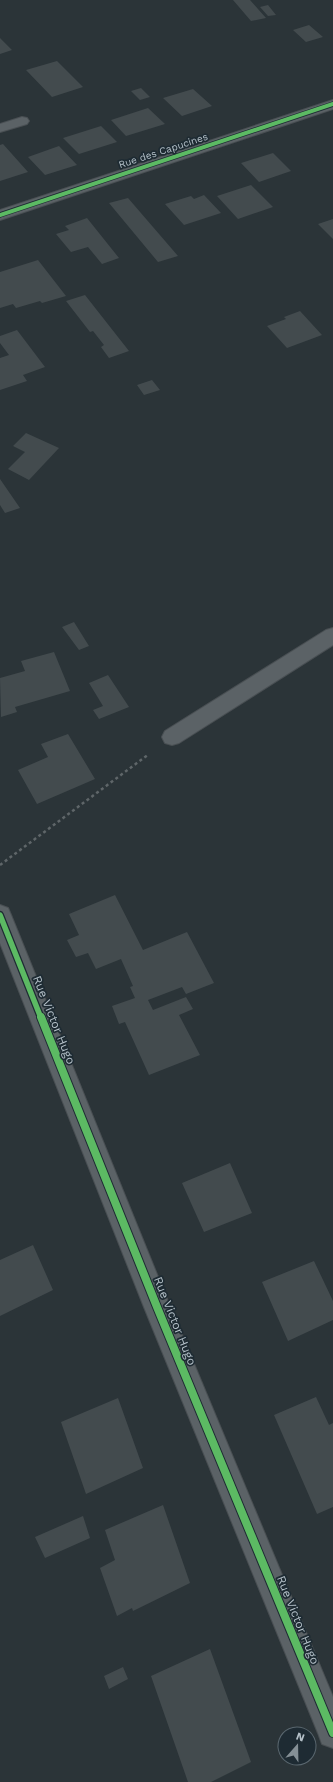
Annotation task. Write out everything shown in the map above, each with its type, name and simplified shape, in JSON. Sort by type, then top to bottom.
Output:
[{"type":"street","name":"Rue des Capucines","points":[[0,215],[333,104]]},
{"type":"street","points":[[172,737],[333,636]]},
{"type":"street","name":"Rue Victor Hugo","points":[[0,915],[157,1307],[333,1733]]},
{"type":"lane","points":[[0,128],[22,121]]},
{"type":"path","points":[[0,865],[172,737]]},
{"type":"building","points":[[233,0],[250,0],[266,18],[251,21]]},
{"type":"building","points":[[268,5],[276,15],[268,16],[260,7]]},
{"type":"building","points":[[309,25],[323,37],[306,42],[293,30]]},
{"type":"building","points":[[0,38],[12,50],[0,54]]},
{"type":"building","points":[[57,61],[83,87],[52,97],[26,70]]},
{"type":"building","points":[[141,88],[150,97],[140,100],[131,91]]},
{"type":"building","points":[[193,89],[212,106],[182,116],[163,98]]},
{"type":"building","points":[[148,108],[165,124],[126,136],[111,120]]},
{"type":"building","points":[[101,126],[117,142],[79,154],[63,138]]},
{"type":"building","points":[[3,144],[28,172],[0,181],[0,145]]},
{"type":"building","points":[[59,146],[77,165],[45,175],[28,157]]},
{"type":"building","points":[[273,153],[291,171],[259,182],[241,163]]},
{"type":"building","points":[[251,185],[273,207],[238,219],[217,196]]},
{"type":"building","points":[[204,195],[221,213],[184,225],[165,204],[191,196],[194,199]]},
{"type":"building","points":[[128,198],[178,256],[158,262],[109,203]]},
{"type":"building","points":[[87,218],[119,258],[102,264],[88,247],[71,252],[56,234],[69,230],[65,226]]},
{"type":"building","points":[[333,219],[333,239],[318,224]]},
{"type":"building","points":[[38,260],[66,296],[42,303],[40,301],[16,308],[13,304],[0,308],[0,272]]},
{"type":"building","points":[[85,295],[129,351],[109,358],[101,347],[104,345],[93,331],[90,332],[66,301]]},
{"type":"building","points":[[300,311],[322,335],[287,348],[267,326],[286,319],[284,317]]},
{"type":"building","points":[[17,330],[45,367],[23,375],[27,381],[0,390],[0,358],[9,355],[0,343],[0,336]]},
{"type":"building","points":[[152,380],[160,390],[144,395],[137,385]]},
{"type":"building","points":[[26,433],[59,448],[29,480],[8,469],[25,452],[13,446]]},
{"type":"building","points":[[0,479],[20,508],[5,513],[0,505]]},
{"type":"building","points":[[74,622],[89,646],[79,650],[62,627]]},
{"type":"building","points":[[54,652],[70,691],[15,707],[17,712],[1,717],[0,678],[25,671],[21,661]]},
{"type":"building","points":[[108,675],[129,707],[99,719],[93,710],[103,706],[89,683]]},
{"type":"building","points":[[68,734],[95,779],[37,804],[18,770],[48,757],[41,744]]},
{"type":"building","points":[[115,895],[143,950],[187,932],[214,983],[186,994],[182,987],[148,1000],[153,1010],[186,997],[193,1009],[179,1015],[200,1055],[149,1075],[125,1022],[119,1024],[112,1006],[135,998],[130,987],[133,986],[121,959],[96,969],[88,953],[76,957],[67,940],[79,935],[69,914]]},
{"type":"building","points":[[230,1163],[252,1213],[204,1232],[182,1183]]},
{"type":"building","points":[[33,1245],[53,1290],[0,1316],[0,1260]]},
{"type":"building","points":[[314,1261],[333,1301],[333,1320],[288,1341],[262,1282]]},
{"type":"building","points":[[316,1397],[329,1425],[333,1423],[333,1507],[317,1514],[274,1415]]},
{"type":"building","points":[[118,1398],[143,1468],[86,1494],[61,1422]]},
{"type":"building","points":[[163,1505],[190,1583],[133,1611],[132,1608],[117,1616],[100,1568],[115,1560],[105,1530]]},
{"type":"building","points":[[83,1516],[90,1538],[45,1558],[35,1537]]},
{"type":"building","points":[[210,1649],[251,1762],[211,1782],[188,1782],[151,1676]]},
{"type":"building","points":[[123,1667],[128,1679],[109,1689],[104,1676]]},
{"type":"cycle path","points":[[0,215],[333,104]]},
{"type":"cycle path","points":[[0,915],[157,1307],[333,1733]]}]
